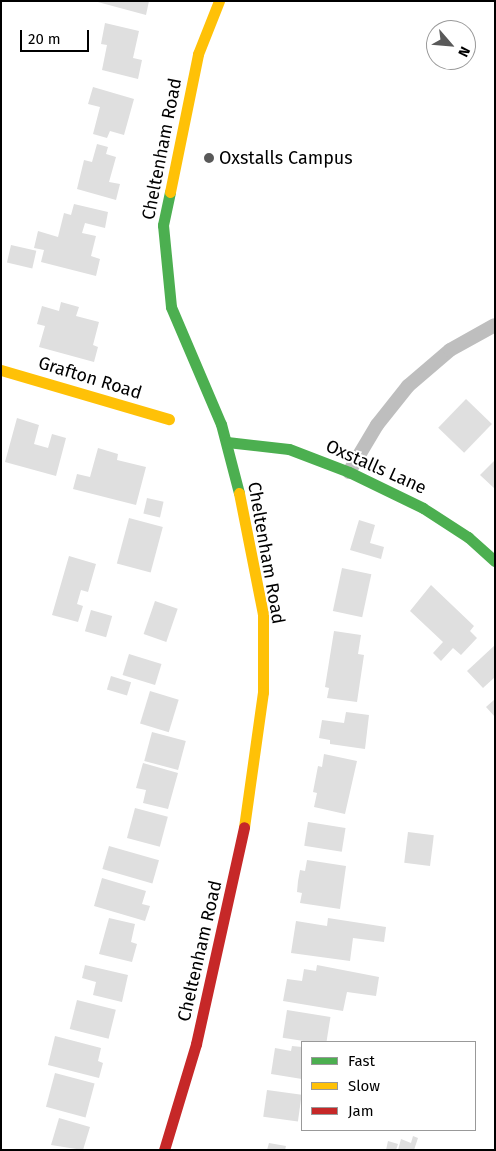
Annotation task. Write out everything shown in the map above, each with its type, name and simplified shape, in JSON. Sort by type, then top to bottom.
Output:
[{"type":"main road","name":"Cheltenham Road","points":[[164,1150],[196,1044],[234,880],[250,796],[263,692],[263,614],[227,442],[170,307],[163,225],[198,54],[219,1]]},
{"type":"main road","name":"Grafton Road","points":[[1,370],[169,419]]},
{"type":"main road","name":"Oxstalls Lane","points":[[227,442],[289,448],[350,472],[424,508],[468,537],[495,561]]},
{"type":"lane","points":[[350,472],[377,425],[408,386],[450,350],[495,325]]},
{"type":"building","points":[[94,1],[149,1],[146,15]]},
{"type":"building","points":[[105,23],[139,31],[133,58],[142,60],[138,79],[102,70],[107,45],[101,44]]},
{"type":"building","points":[[93,87],[134,99],[124,135],[110,131],[107,138],[93,134],[100,107],[88,104]]},
{"type":"building","points":[[97,144],[108,147],[106,154],[116,157],[109,182],[120,184],[116,200],[77,189],[84,160],[92,162]]},
{"type":"building","points":[[74,204],[108,212],[105,228],[85,223],[82,233],[96,236],[91,256],[100,259],[96,276],[41,262],[44,250],[34,248],[38,231],[58,237],[64,213],[71,215]]},
{"type":"building","points":[[11,245],[36,251],[32,268],[7,263]]},
{"type":"building","points":[[61,302],[79,307],[76,316],[99,322],[93,345],[98,347],[94,362],[39,347],[45,326],[37,324],[42,306],[59,311]]},
{"type":"building","points":[[466,399],[492,424],[464,453],[438,428]]},
{"type":"building","points":[[17,418],[39,425],[34,444],[48,448],[52,434],[66,438],[56,476],[5,462]]},
{"type":"building","points":[[98,448],[118,454],[117,460],[146,467],[136,505],[73,489],[77,474],[90,477]]},
{"type":"building","points":[[495,460],[495,489],[480,475]]},
{"type":"building","points":[[147,498],[164,502],[160,517],[143,514]]},
{"type":"building","points":[[129,518],[163,527],[151,572],[117,563]]},
{"type":"building","points":[[359,520],[375,525],[370,543],[384,547],[381,559],[350,550]]},
{"type":"building","points":[[69,556],[96,564],[88,592],[81,590],[77,604],[83,606],[78,622],[52,615]]},
{"type":"building","points":[[342,568],[371,574],[362,617],[333,611]]},
{"type":"building","points":[[431,585],[474,626],[470,631],[477,638],[461,655],[453,648],[441,661],[433,653],[443,642],[410,611]]},
{"type":"building","points":[[155,601],[178,609],[166,642],[144,634]]},
{"type":"building","points":[[91,610],[112,616],[106,637],[85,631]]},
{"type":"building","points":[[334,631],[361,635],[358,654],[364,655],[357,702],[327,698],[329,688],[325,687]]},
{"type":"building","points":[[495,645],[495,677],[483,688],[467,671]]},
{"type":"building","points":[[129,654],[162,664],[155,685],[123,675]]},
{"type":"building","points":[[111,676],[131,682],[127,696],[107,689]]},
{"type":"building","points":[[150,691],[179,700],[169,732],[140,724]]},
{"type":"building","points":[[495,699],[495,717],[486,707]]},
{"type":"building","points":[[346,712],[369,715],[365,749],[330,744],[330,740],[319,738],[322,720],[344,723]]},
{"type":"building","points":[[152,732],[186,741],[178,770],[144,761]]},
{"type":"building","points":[[324,754],[357,761],[345,814],[314,807],[317,793],[313,792],[318,766],[322,767]]},
{"type":"building","points":[[143,763],[178,773],[168,809],[143,803],[146,790],[136,788]]},
{"type":"building","points":[[135,808],[168,817],[160,847],[127,838]]},
{"type":"building","points":[[308,822],[346,828],[342,852],[304,846]]},
{"type":"building","points":[[408,832],[434,835],[430,866],[404,863]]},
{"type":"building","points":[[109,846],[159,860],[152,883],[102,869]]},
{"type":"building","points":[[307,860],[346,866],[340,909],[300,903],[302,893],[297,892],[298,881],[300,870],[305,871]]},
{"type":"building","points":[[102,878],[146,891],[142,904],[150,906],[145,921],[94,906]]},
{"type":"building","points":[[109,918],[135,924],[131,942],[137,944],[132,962],[99,954]]},
{"type":"building","points":[[328,918],[386,927],[384,942],[353,938],[350,961],[291,953],[296,921],[327,926]]},
{"type":"building","points":[[85,965],[128,975],[122,1002],[93,995],[96,982],[82,978]]},
{"type":"building","points":[[317,965],[379,977],[376,996],[347,992],[343,1011],[283,1001],[287,979],[302,981],[304,969],[316,971]]},
{"type":"building","points":[[77,1000],[116,1010],[109,1039],[70,1029]]},
{"type":"building","points":[[287,1010],[330,1017],[327,1041],[304,1041],[283,1038]]},
{"type":"building","points":[[55,1036],[101,1048],[98,1061],[103,1063],[99,1078],[48,1065]]},
{"type":"building","points":[[292,1046],[301,1047],[301,1079],[271,1074],[275,1048],[291,1051]]},
{"type":"building","points":[[55,1073],[95,1084],[86,1117],[46,1107]]},
{"type":"building","points":[[267,1090],[301,1095],[298,1122],[263,1117]]},
{"type":"building","points":[[59,1118],[90,1127],[83,1150],[51,1145]]},
{"type":"building","points":[[413,1136],[418,1138],[414,1150],[398,1150],[401,1139],[411,1143]]},
{"type":"building","points":[[388,1141],[398,1144],[396,1150],[386,1150]]},
{"type":"building","points":[[269,1143],[286,1146],[285,1150],[267,1150]]},
{"type":"traffic: fast","points":[[170,192],[163,225],[171,307],[221,424],[239,493]]},
{"type":"traffic: fast","points":[[227,442],[289,449],[349,472],[423,508],[468,537],[495,561]]},
{"type":"traffic: slow","points":[[170,192],[198,54],[219,1]]},
{"type":"traffic: slow","points":[[1,370],[169,419]]},
{"type":"traffic: slow","points":[[239,493],[263,614],[263,692],[244,827]]},
{"type":"traffic: jam","points":[[164,1150],[196,1044],[244,827]]},
{"type":"place","name":"Oxstalls Campus","points":[[209,158]]}]
